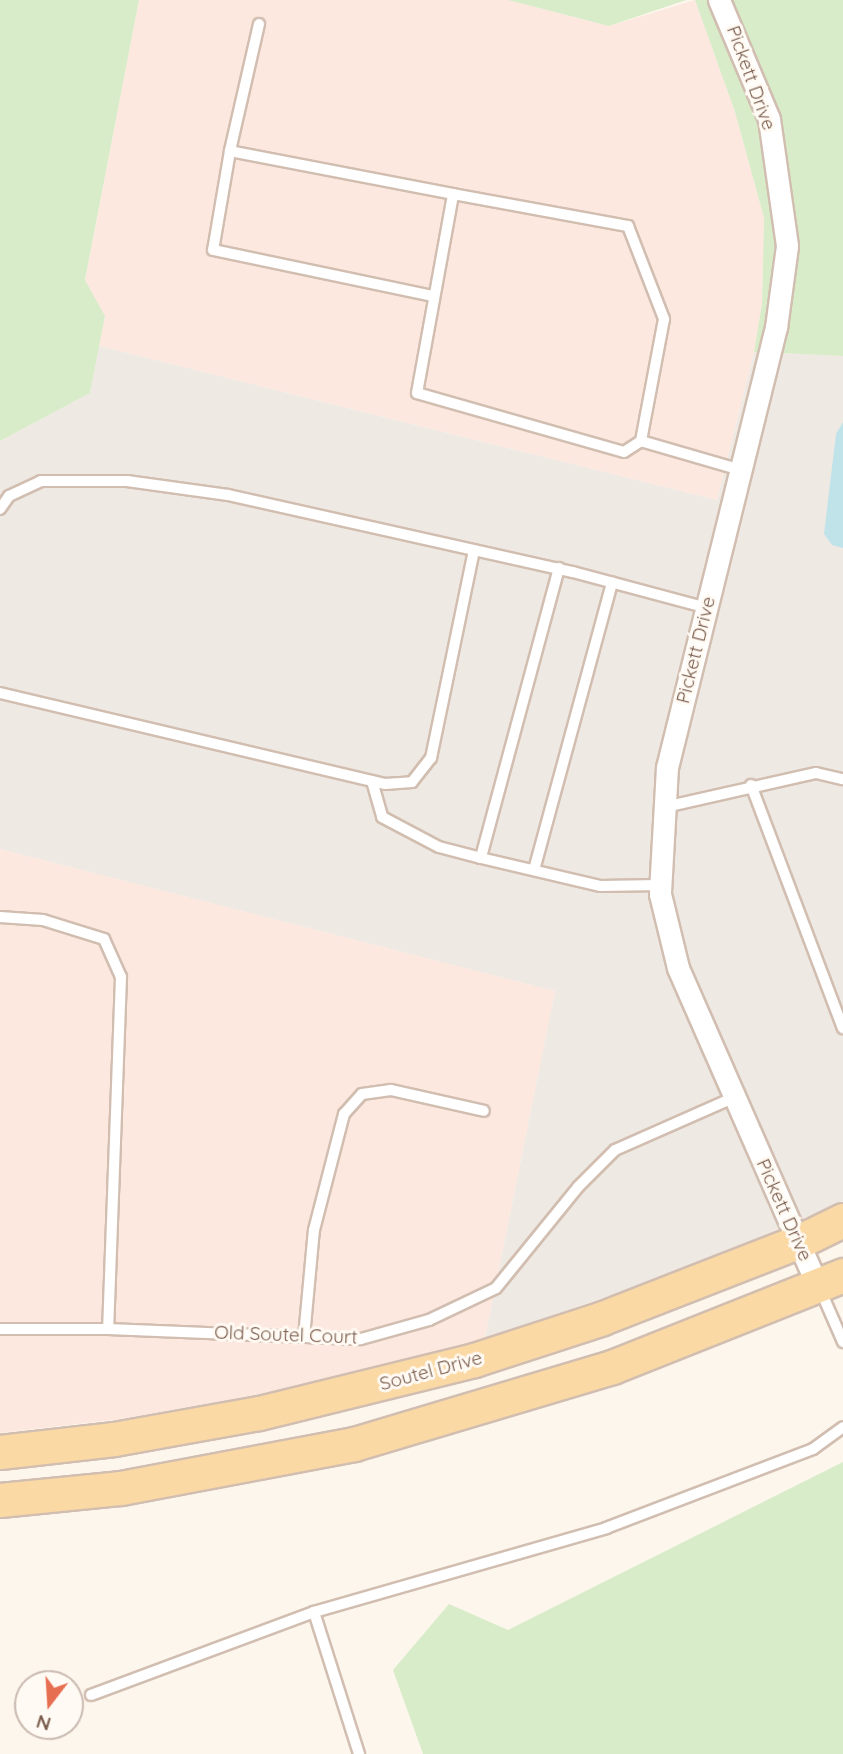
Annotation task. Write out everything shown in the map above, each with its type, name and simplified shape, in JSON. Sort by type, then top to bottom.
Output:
[{"type":"main road","name":"Soutel Drive","points":[[0,1452],[114,1440],[259,1413],[462,1363],[600,1319],[798,1242],[843,1220]]},
{"type":"main road","points":[[0,1500],[121,1488],[354,1444],[612,1367],[831,1281]]},
{"type":"street","name":"Pickett Drive","points":[[719,0],[769,119],[787,246],[776,327],[667,767],[661,884],[678,968],[733,1098],[798,1242],[831,1281]]},
{"type":"lane","points":[[259,24],[230,151],[213,250],[433,296]]},
{"type":"lane","points":[[230,151],[628,226],[664,319],[641,441],[624,452],[417,393],[453,194]]},
{"type":"lane","points":[[641,441],[741,470]]},
{"type":"lane","points":[[0,509],[9,496],[41,481],[127,481],[228,495],[559,568],[706,608]]},
{"type":"lane","points":[[0,693],[372,780],[412,782],[430,758],[474,550]]},
{"type":"lane","points":[[481,858],[559,568]]},
{"type":"lane","points":[[534,870],[612,582]]},
{"type":"lane","points":[[665,807],[751,785],[816,773],[843,779]]},
{"type":"lane","points":[[372,780],[382,817],[439,847],[600,886],[661,884]]},
{"type":"lane","points":[[751,785],[843,1028]]},
{"type":"lane","points":[[0,917],[43,920],[104,939],[121,977],[108,1329]]},
{"type":"lane","points":[[304,1336],[314,1230],[344,1114],[362,1094],[391,1090],[484,1111]]},
{"type":"lane","name":"Old Soutel Court","points":[[0,1329],[108,1329],[362,1339],[429,1320],[496,1288],[578,1187],[615,1150],[733,1098]]},
{"type":"lane","points":[[831,1281],[843,1342]]},
{"type":"lane","points":[[91,1695],[314,1612],[606,1528],[813,1449],[843,1427]]},
{"type":"lane","points":[[314,1612],[359,1754]]},
{"type":"shaded area","points":[[139,0],[508,0],[609,26],[695,0],[735,112],[764,218],[762,303],[754,352],[717,500],[99,346],[105,316],[85,281]]},
{"type":"shaded area","points":[[99,346],[717,500],[754,352],[843,356],[843,1201],[682,1271],[485,1338],[555,991],[0,849],[0,441],[90,393]]},
{"type":"shaded area","points":[[0,849],[555,991],[485,1338],[358,1373],[246,1397],[120,1419],[0,1433]]},
{"type":"green space","points":[[0,0],[139,0],[85,280],[105,316],[90,393],[0,441]]},
{"type":"green space","points":[[508,0],[686,0],[609,26]]},
{"type":"green space","points":[[695,0],[843,0],[843,356],[754,352],[762,303],[764,218],[735,112]]},
{"type":"green space","points":[[843,1462],[843,1754],[423,1754],[393,1670],[449,1604],[508,1630]]},
{"type":"water","points":[[843,422],[843,548],[832,545],[824,534],[836,434]]}]
